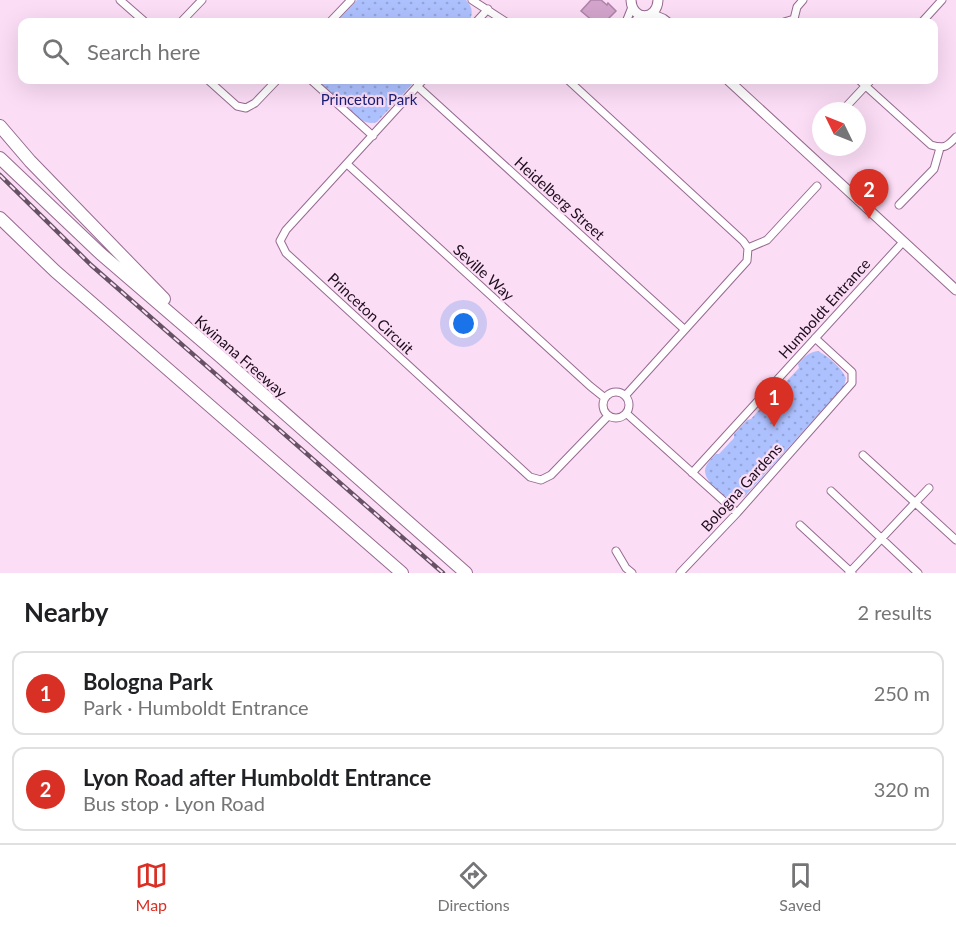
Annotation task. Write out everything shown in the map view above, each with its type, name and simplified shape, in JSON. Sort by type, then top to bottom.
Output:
[{"type":"highway","points":[[0,126],[30,161],[222,358]]},
{"type":"highway","name":"Kwinana Freeway","points":[[0,158],[101,254],[466,573]]},
{"type":"highway","points":[[0,218],[55,271]]},
{"type":"highway","points":[[0,226],[55,271],[402,573]]},
{"type":"street","points":[[120,0],[140,18]]},
{"type":"street","points":[[185,18],[202,0]]},
{"type":"street","points":[[334,18],[351,0]]},
{"type":"street","points":[[472,0],[500,18]]},
{"type":"street","points":[[796,18],[796,7],[802,0]]},
{"type":"street","points":[[926,18],[942,0]]},
{"type":"street","points":[[640,18],[657,8],[658,2]]},
{"type":"street","points":[[658,2],[664,18]]},
{"type":"street","points":[[631,3],[638,14],[656,18]]},
{"type":"street","points":[[627,18],[631,3]]},
{"type":"street","points":[[480,18],[488,9]]},
{"type":"street","points":[[212,84],[237,106],[246,108],[255,103],[273,84]]},
{"type":"street","points":[[315,84],[373,136]]},
{"type":"street","points":[[575,84],[743,240],[748,248],[747,261],[625,396]]},
{"type":"street","points":[[732,84],[956,290]]},
{"type":"street","points":[[864,84],[931,146],[940,148],[948,145],[956,137]]},
{"type":"street","name":"Princeton Circuit","points":[[417,86],[286,230],[280,241],[286,253],[530,477],[541,480],[551,475],[608,416]]},
{"type":"street","name":"Heidelberg Street","points":[[417,86],[684,329]]},
{"type":"street","points":[[851,102],[866,86]]},
{"type":"street","points":[[899,205],[934,169],[940,148]]},
{"type":"street","name":"Seville Way","points":[[347,164],[605,398]]},
{"type":"street","points":[[748,248],[766,240],[818,186]]},
{"type":"street","name":"Humboldt Entrance","points":[[692,472],[903,242]]},
{"type":"street","name":"Bologna Gardens","points":[[680,573],[737,513],[852,383],[852,372],[815,338]]},
{"type":"street","points":[[619,392],[625,396],[629,408],[621,417],[608,416],[602,404],[605,398],[611,393],[619,392]]},
{"type":"street","points":[[626,413],[737,513]]},
{"type":"street","points":[[863,455],[956,540]]},
{"type":"street","points":[[800,525],[850,572],[929,488]]},
{"type":"street","points":[[831,491],[918,573]]},
{"type":"street","points":[[615,551],[632,573]]},
{"type":"green space","points":[[357,0],[466,0],[472,13],[470,18],[340,18]]},
{"type":"green space","name":"Princeton Park","points":[[321,84],[412,84],[377,122],[361,120]]},
{"type":"green space","points":[[818,351],[841,370],[846,378],[844,386],[745,496],[738,500],[727,498],[708,480],[705,470],[708,463],[766,402],[765,398],[779,385],[783,385],[799,368],[798,364],[802,359]]},
{"type":"building","points":[[591,0],[601,0],[616,11],[609,18],[589,18],[581,11]]},
{"type":"railway","points":[[0,175],[91,265],[443,573]]},
{"type":"place","name":"Lyon Road after Humboldt Entrance","points":[[869,219]]},
{"type":"place","name":"Bologna Park","points":[[774,427]]}]
